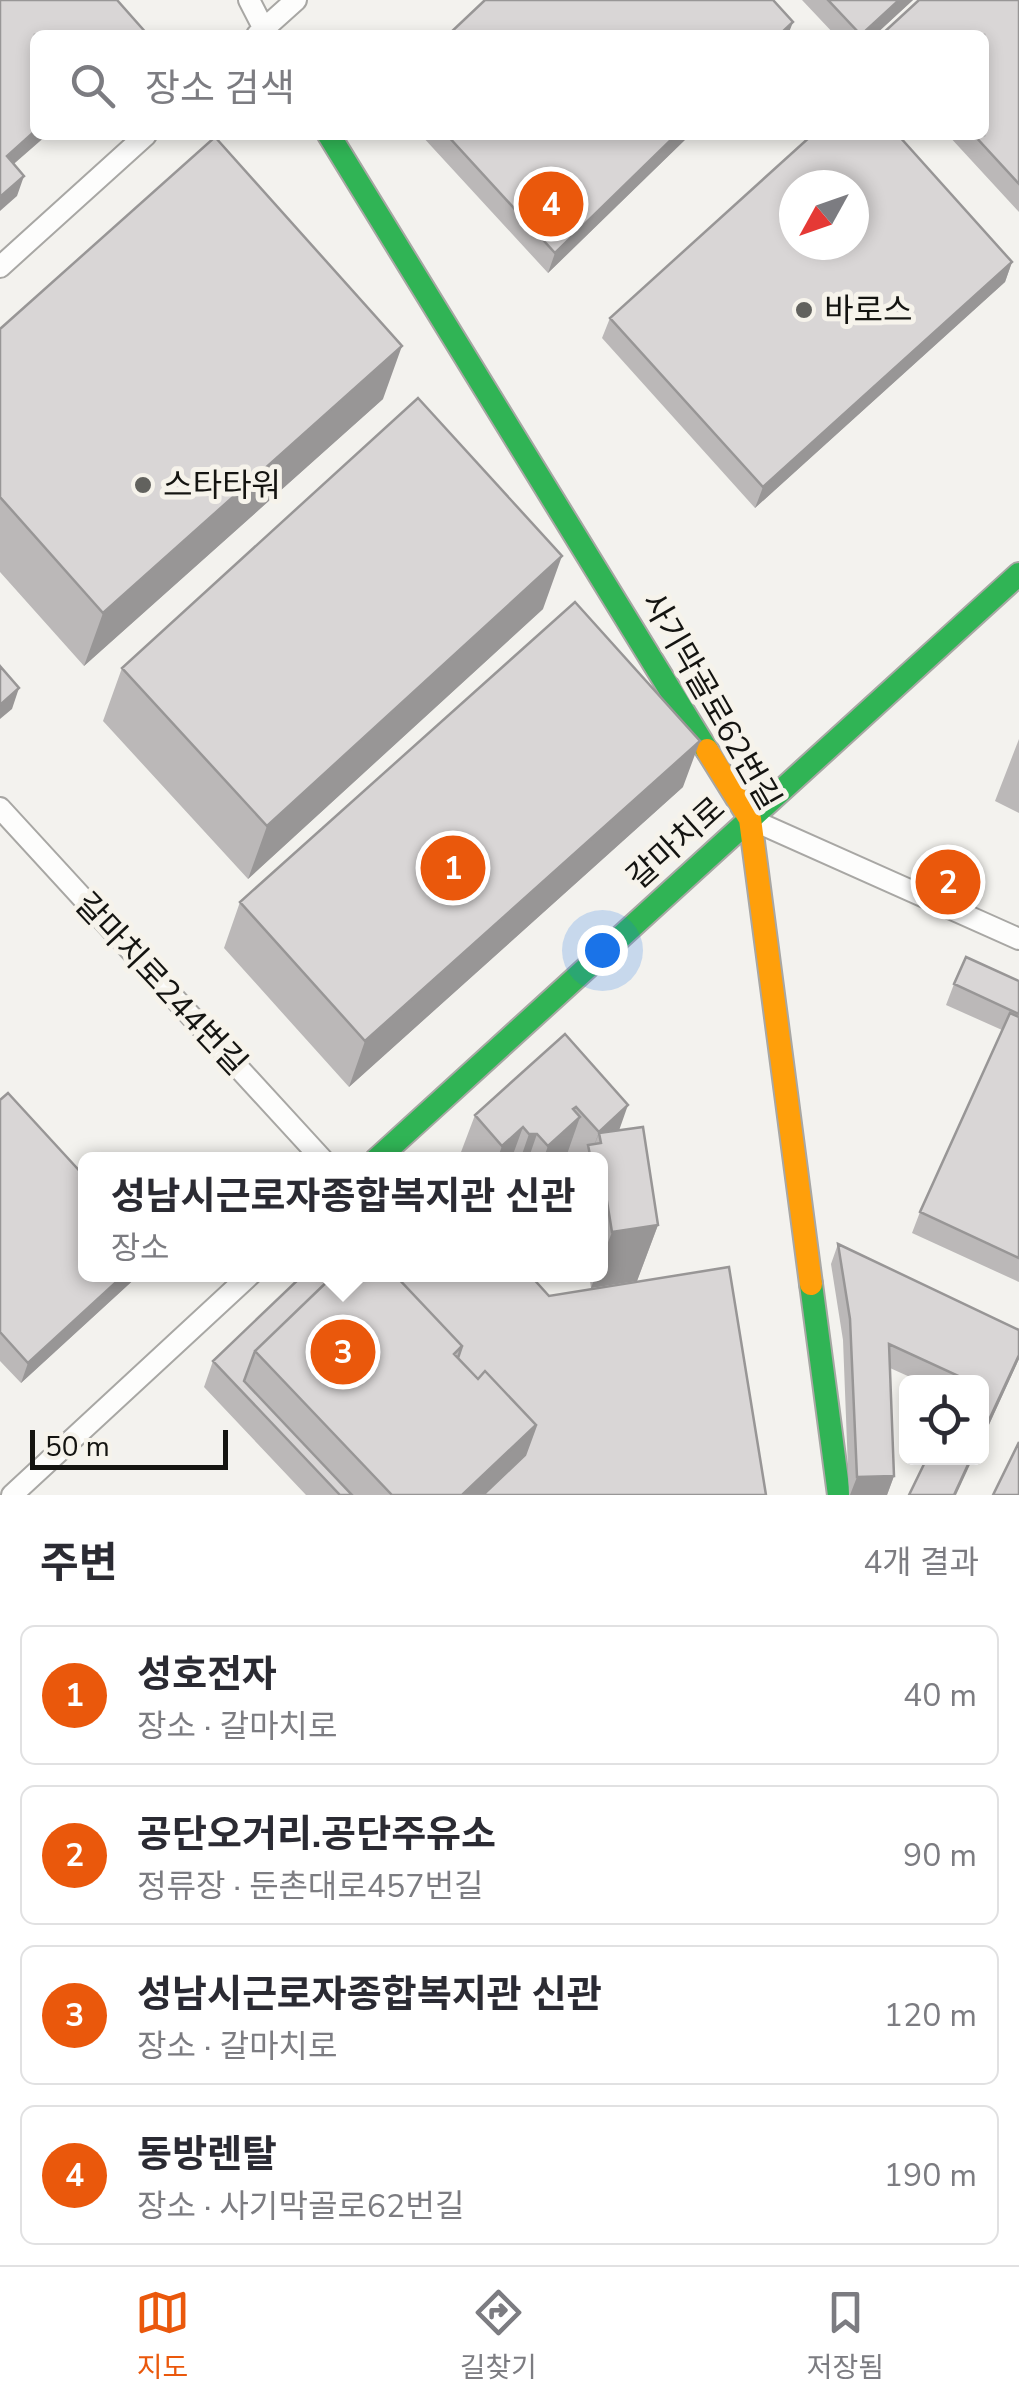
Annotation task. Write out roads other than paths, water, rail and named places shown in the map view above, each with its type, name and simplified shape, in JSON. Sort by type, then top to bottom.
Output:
[{"type":"street","points":[[249,0],[262,30]]},
{"type":"street","points":[[266,30],[296,0]]},
{"type":"street","points":[[0,267],[140,140]]},
{"type":"street","name":"사기막골로62번길","points":[[332,140],[750,820],[839,1495]]},
{"type":"street","name":"갈마치로","points":[[385,1152],[1019,574]]},
{"type":"street","name":"갈마치로244번길","points":[[0,808],[315,1152]]},
{"type":"street","points":[[750,820],[1019,939]]},
{"type":"street","points":[[12,1495],[242,1282]]},
{"type":"place","name":"동방렌탈","points":[[551,204]]},
{"type":"place","name":"바로스","points":[[804,310]]},
{"type":"place","name":"스타타워","points":[[143,485]]},
{"type":"place","name":"성호전자","points":[[453,868]]},
{"type":"place","name":"공단오거리.공단주유소","points":[[948,882]]},
{"type":"place","name":"성남시근로자종합복지관 신관","points":[[343,1352]]}]
